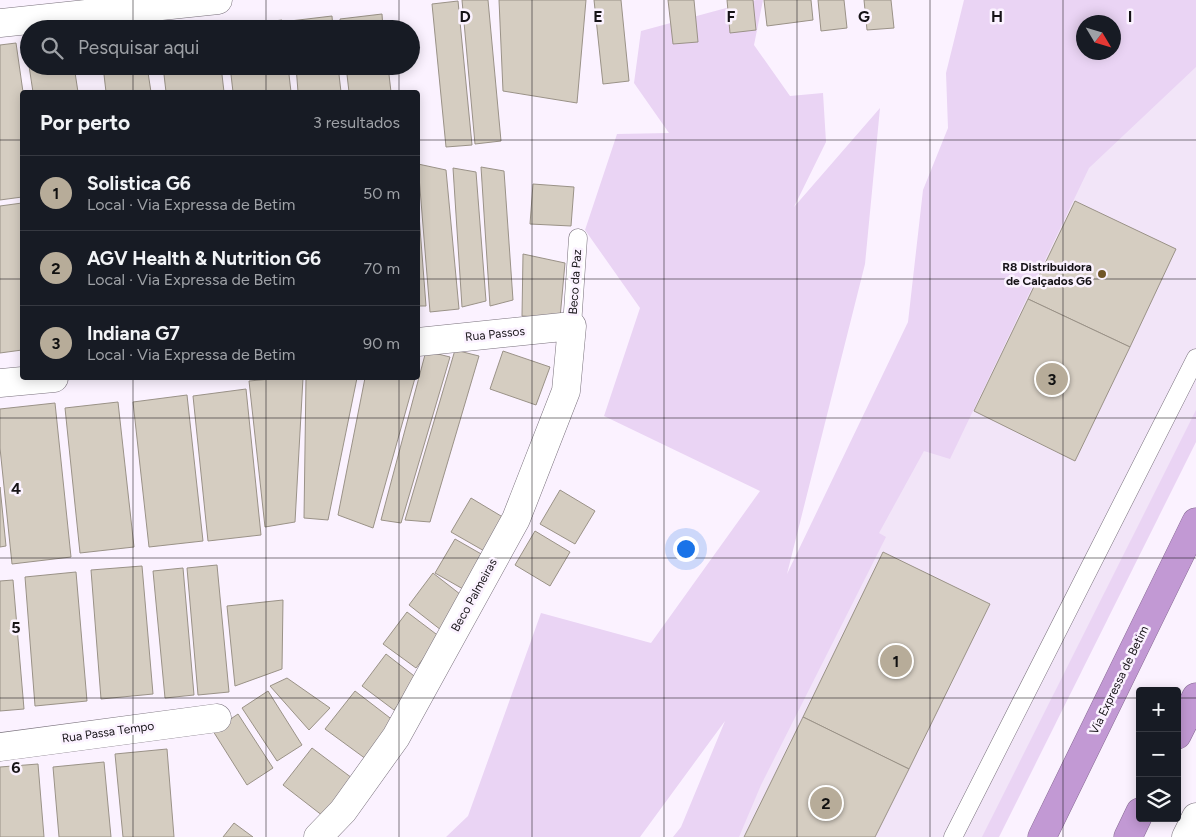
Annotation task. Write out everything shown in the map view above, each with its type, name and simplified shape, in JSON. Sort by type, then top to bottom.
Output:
[{"type":"highway","name":"Via Expressa de Betim","points":[[1042,837],[1196,522]]},
{"type":"highway","points":[[1178,732],[1196,696]]},
{"type":"highway","points":[[1128,837],[1136,820]]},
{"type":"street","points":[[28,20],[218,0]]},
{"type":"street","points":[[0,23],[20,21]]},
{"type":"street","name":"Rua Passos","points":[[420,342],[572,326]]},
{"type":"street","name":"Beco Palmeiras","points":[[318,837],[343,811],[396,736],[516,519],[566,391],[572,326]]},
{"type":"street","points":[[0,383],[32,380]]},
{"type":"street","name":"Rua Passa Tempo","points":[[0,747],[217,718]]},
{"type":"street","points":[[1186,837],[1196,818]]},
{"type":"lane","name":"Beco da Paz","points":[[572,326],[578,238]]},
{"type":"lane","points":[[953,837],[1196,358]]},
{"type":"shaded area","points":[[756,0],[763,0],[754,45],[790,96],[823,93],[826,142],[794,207],[880,108],[865,264],[787,574],[908,322],[923,190],[948,128],[946,73],[964,0],[1196,0],[1196,67],[1089,168],[950,459],[924,451],[879,533],[886,537],[761,785],[739,837],[673,837],[681,827],[725,721],[640,837],[446,837],[468,816],[541,613],[651,643],[760,491],[604,416],[640,308],[585,230],[617,134],[669,133],[634,83],[641,31]]},
{"type":"shaded area","points":[[1196,0],[1196,418],[991,837],[706,837],[923,417],[993,10]]},
{"type":"shaded area","points":[[1196,410],[1196,442],[999,837],[982,837]]},
{"type":"building","points":[[462,0],[488,0],[501,141],[475,144]]},
{"type":"building","points":[[499,0],[586,0],[577,103],[503,91]]},
{"type":"building","points":[[594,0],[621,0],[629,81],[603,84]]},
{"type":"building","points":[[668,0],[694,0],[698,42],[673,44]]},
{"type":"building","points":[[727,0],[753,0],[756,30],[730,33]]},
{"type":"building","points":[[764,0],[811,0],[813,20],[767,26]]},
{"type":"building","points":[[818,0],[844,0],[847,28],[821,31]]},
{"type":"building","points":[[864,0],[891,0],[894,28],[867,30]]},
{"type":"building","points":[[458,1],[472,145],[446,147],[432,4]]},
{"type":"building","points":[[382,14],[382,20],[340,20]]},
{"type":"building","points":[[332,16],[332,20],[298,20]]},
{"type":"building","points":[[16,43],[23,90],[20,90],[20,197],[0,200],[0,45]]},
{"type":"building","points":[[30,75],[75,75],[78,90],[33,90]]},
{"type":"building","points":[[104,75],[148,75],[151,90],[106,90]]},
{"type":"building","points":[[164,75],[222,75],[224,90],[166,90]]},
{"type":"building","points":[[231,75],[289,75],[291,90],[233,90]]},
{"type":"building","points":[[297,75],[339,75],[341,90],[298,90]]},
{"type":"building","points":[[347,75],[389,75],[391,90],[349,90]]},
{"type":"building","points":[[420,164],[446,170],[459,309],[430,312],[420,189]]},
{"type":"building","points":[[481,167],[504,171],[513,300],[490,306]]},
{"type":"building","points":[[453,168],[476,172],[486,301],[462,307]]},
{"type":"building","points":[[533,184],[574,187],[571,226],[530,224]]},
{"type":"building","name":"R8 Distribuidora de Calçados G6","points":[[1075,201],[1176,249],[1130,347],[1028,299]]},
{"type":"building","points":[[20,203],[20,350],[0,353],[0,206]]},
{"type":"building","points":[[420,228],[426,306],[420,306]]},
{"type":"building","points":[[523,254],[565,263],[560,318],[522,316]]},
{"type":"building","points":[[1028,299],[1130,347],[1075,461],[974,411]]},
{"type":"building","points":[[455,350],[479,356],[430,522],[405,520]]},
{"type":"building","points":[[426,351],[450,357],[401,523],[381,520],[418,380],[420,380]]},
{"type":"building","points":[[503,351],[550,367],[536,405],[490,389]]},
{"type":"building","points":[[303,380],[295,522],[265,527],[249,381]]},
{"type":"building","points":[[306,380],[357,380],[328,520],[304,518]]},
{"type":"building","points":[[365,380],[414,380],[373,528],[338,515]]},
{"type":"building","points":[[246,389],[261,535],[208,541],[193,396]]},
{"type":"building","points":[[187,395],[203,541],[149,547],[133,402]]},
{"type":"building","points":[[118,402],[134,547],[80,553],[65,408]]},
{"type":"building","points":[[55,403],[71,557],[12,564],[0,448],[0,409]]},
{"type":"building","points":[[0,487],[6,546],[0,547]]},
{"type":"building","points":[[560,490],[595,511],[575,544],[540,524]]},
{"type":"building","points":[[471,498],[506,519],[486,552],[451,532]]},
{"type":"building","points":[[535,531],[570,552],[550,586],[515,565]]},
{"type":"building","points":[[455,539],[490,559],[470,593],[435,573]]},
{"type":"building","points":[[883,552],[990,604],[909,769],[803,717]]},
{"type":"building","points":[[217,565],[229,692],[198,695],[187,568]]},
{"type":"building","points":[[142,566],[153,694],[101,699],[91,570]]},
{"type":"building","points":[[183,568],[194,695],[165,698],[153,571]]},
{"type":"building","points":[[76,572],[87,701],[35,706],[25,577]]},
{"type":"building","points":[[433,573],[465,598],[441,630],[409,605]]},
{"type":"building","points":[[13,580],[24,709],[0,711],[0,581]]},
{"type":"building","points":[[283,600],[282,669],[235,686],[227,606]]},
{"type":"building","points":[[407,612],[440,637],[416,668],[383,644]]},
{"type":"building","points":[[386,654],[418,679],[394,710],[362,686]]},
{"type":"building","points":[[287,678],[330,708],[309,730],[270,686]]},
{"type":"building","points":[[268,691],[302,745],[277,761],[242,708]]},
{"type":"building","points":[[355,691],[394,721],[366,759],[325,729]]},
{"type":"building","points":[[238,714],[273,768],[247,785],[213,731]]},
{"type":"building","points":[[803,717],[909,769],[875,837],[744,837]]},
{"type":"building","points":[[312,748],[352,778],[323,816],[283,785]]},
{"type":"building","points":[[167,749],[174,837],[123,837],[115,754]]},
{"type":"building","points":[[104,762],[111,837],[59,837],[53,767]]},
{"type":"building","points":[[38,764],[44,837],[0,837],[0,767]]},
{"type":"building","points":[[234,823],[253,837],[223,837]]},
{"type":"place","name":"R8 Distribuidora de Calçados G6","points":[[1102,274]]},
{"type":"place","name":"Indiana G7","points":[[1052,379]]},
{"type":"place","name":"Solistica G6","points":[[896,661]]},
{"type":"place","name":"AGV Health & Nutrition G6","points":[[826,803]]}]
